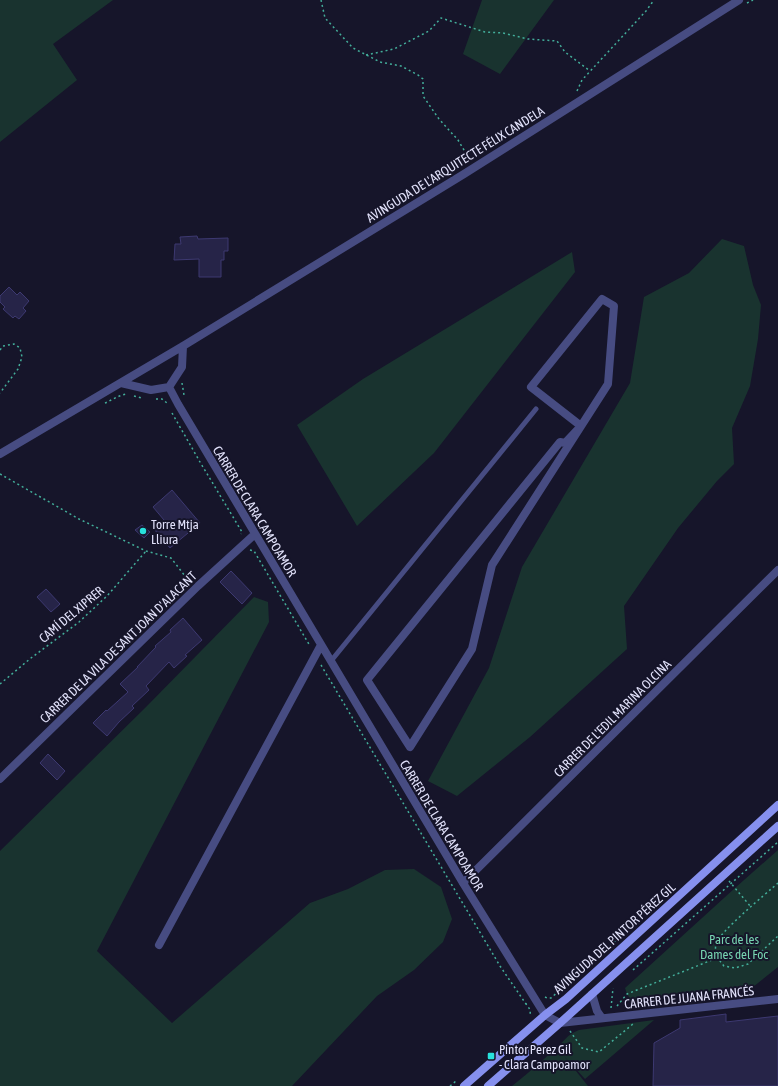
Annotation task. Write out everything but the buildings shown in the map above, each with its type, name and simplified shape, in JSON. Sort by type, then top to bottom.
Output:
[{"type":"main road","name":"AVINGUDA DEL PINTOR PÉREZ GIL","points":[[464,1086],[566,999],[778,805]]},
{"type":"main road","name":"AVINGUDA DEL PINTOR PÉREZ GIL","points":[[488,1086],[778,826]]},
{"type":"street","name":"AVINGUDA DE L'ARQUITECTE FÉLIX CANDELA","points":[[0,454],[183,346],[464,174],[739,0]]},
{"type":"street","points":[[602,299],[614,306],[608,384],[492,565],[472,649],[410,747],[367,680],[560,442],[565,443],[580,426],[531,387],[602,299]]},
{"type":"street","points":[[121,383],[151,390],[169,387],[182,367],[183,346]]},
{"type":"street","name":"CARRER DE CLARA CAMPOAMOR","points":[[169,387],[463,883],[545,1016]]},
{"type":"street","name":"CARRER DE LA VILA DE SANT JOAN D'ALACANT","points":[[0,779],[198,586],[255,534]]},
{"type":"street","name":"CARRER DE L'EDIL MARINA OLCINA","points":[[463,883],[778,570]]},
{"type":"street","points":[[160,945],[321,645]]},
{"type":"street","points":[[592,994],[597,1011],[602,1018]]},
{"type":"street","name":"CARRER DE JUANA FRANCÉS","points":[[560,1023],[778,999]]},
{"type":"street","points":[[545,1016],[560,1023]]},
{"type":"lane","points":[[331,662],[536,409]]},
{"type":"path","points":[[321,0],[325,18],[353,48],[380,62],[400,66],[423,79],[423,96],[439,119],[458,140],[467,154],[464,174]]},
{"type":"path","points":[[572,105],[582,80],[646,11],[654,0]]},
{"type":"path","points":[[366,55],[394,49],[429,31],[441,18],[485,32],[503,33],[528,39],[557,41],[565,52],[590,71]]},
{"type":"path","points":[[0,350],[3,346],[14,344],[20,348],[22,357],[18,369],[0,393]]},
{"type":"path","points":[[166,403],[169,407]]},
{"type":"path","points":[[172,414],[242,532],[239,538],[247,550],[254,551],[500,966],[530,1010],[531,1014],[528,1018]]},
{"type":"path","points":[[0,474],[79,519],[146,550],[171,558],[185,576],[198,586]]},
{"type":"path","name":"CAMÍ DEL XIPRER","points":[[0,684],[31,658],[79,622],[107,596],[146,550]]},
{"type":"path","points":[[630,973],[778,842]]},
{"type":"path","points":[[778,883],[726,930],[716,942],[715,951],[717,958],[724,966],[736,968],[748,964],[778,936]]},
{"type":"path","points":[[526,1004],[542,994],[547,998],[551,998],[632,926]]},
{"type":"path","points":[[617,1006],[627,994],[717,958]]},
{"type":"path","points":[[612,988],[612,1017]]},
{"type":"path","points":[[569,1029],[582,1048],[599,1052],[634,1023]]},
{"type":"path","points":[[450,1086],[456,1081]]},
{"type":"green space","points":[[0,0],[113,0],[53,44],[77,80],[0,142]]},
{"type":"green space","points":[[482,0],[554,0],[500,74],[463,54]]},
{"type":"green space","points":[[722,239],[744,246],[753,285],[761,305],[758,339],[750,386],[732,428],[734,464],[717,481],[678,528],[624,606],[627,649],[530,737],[457,796],[428,781],[489,668],[522,567],[630,383],[644,297],[689,273]]},
{"type":"green space","points":[[572,252],[575,272],[434,453],[357,526],[297,425],[363,379]]},
{"type":"green space","points":[[254,597],[268,602],[269,622],[97,951],[172,1023],[310,903],[348,889],[385,870],[414,869],[441,887],[452,919],[443,942],[414,970],[377,996],[292,1086],[0,1086],[0,851],[146,707]]},
{"type":"green space","name":"Parc de les Dames del Foc","points":[[778,850],[778,967],[753,987],[631,1000],[625,988]]},
{"type":"green space","points":[[654,1020],[585,1079],[564,1056],[588,1086],[512,1086],[568,1036],[579,1030]]},
{"type":"place","name":"Torre Mtja Lliura","points":[[143,531]]},
{"type":"place","name":"Pintor Perez Gil - Clara Campoamor","points":[[491,1056]]}]
